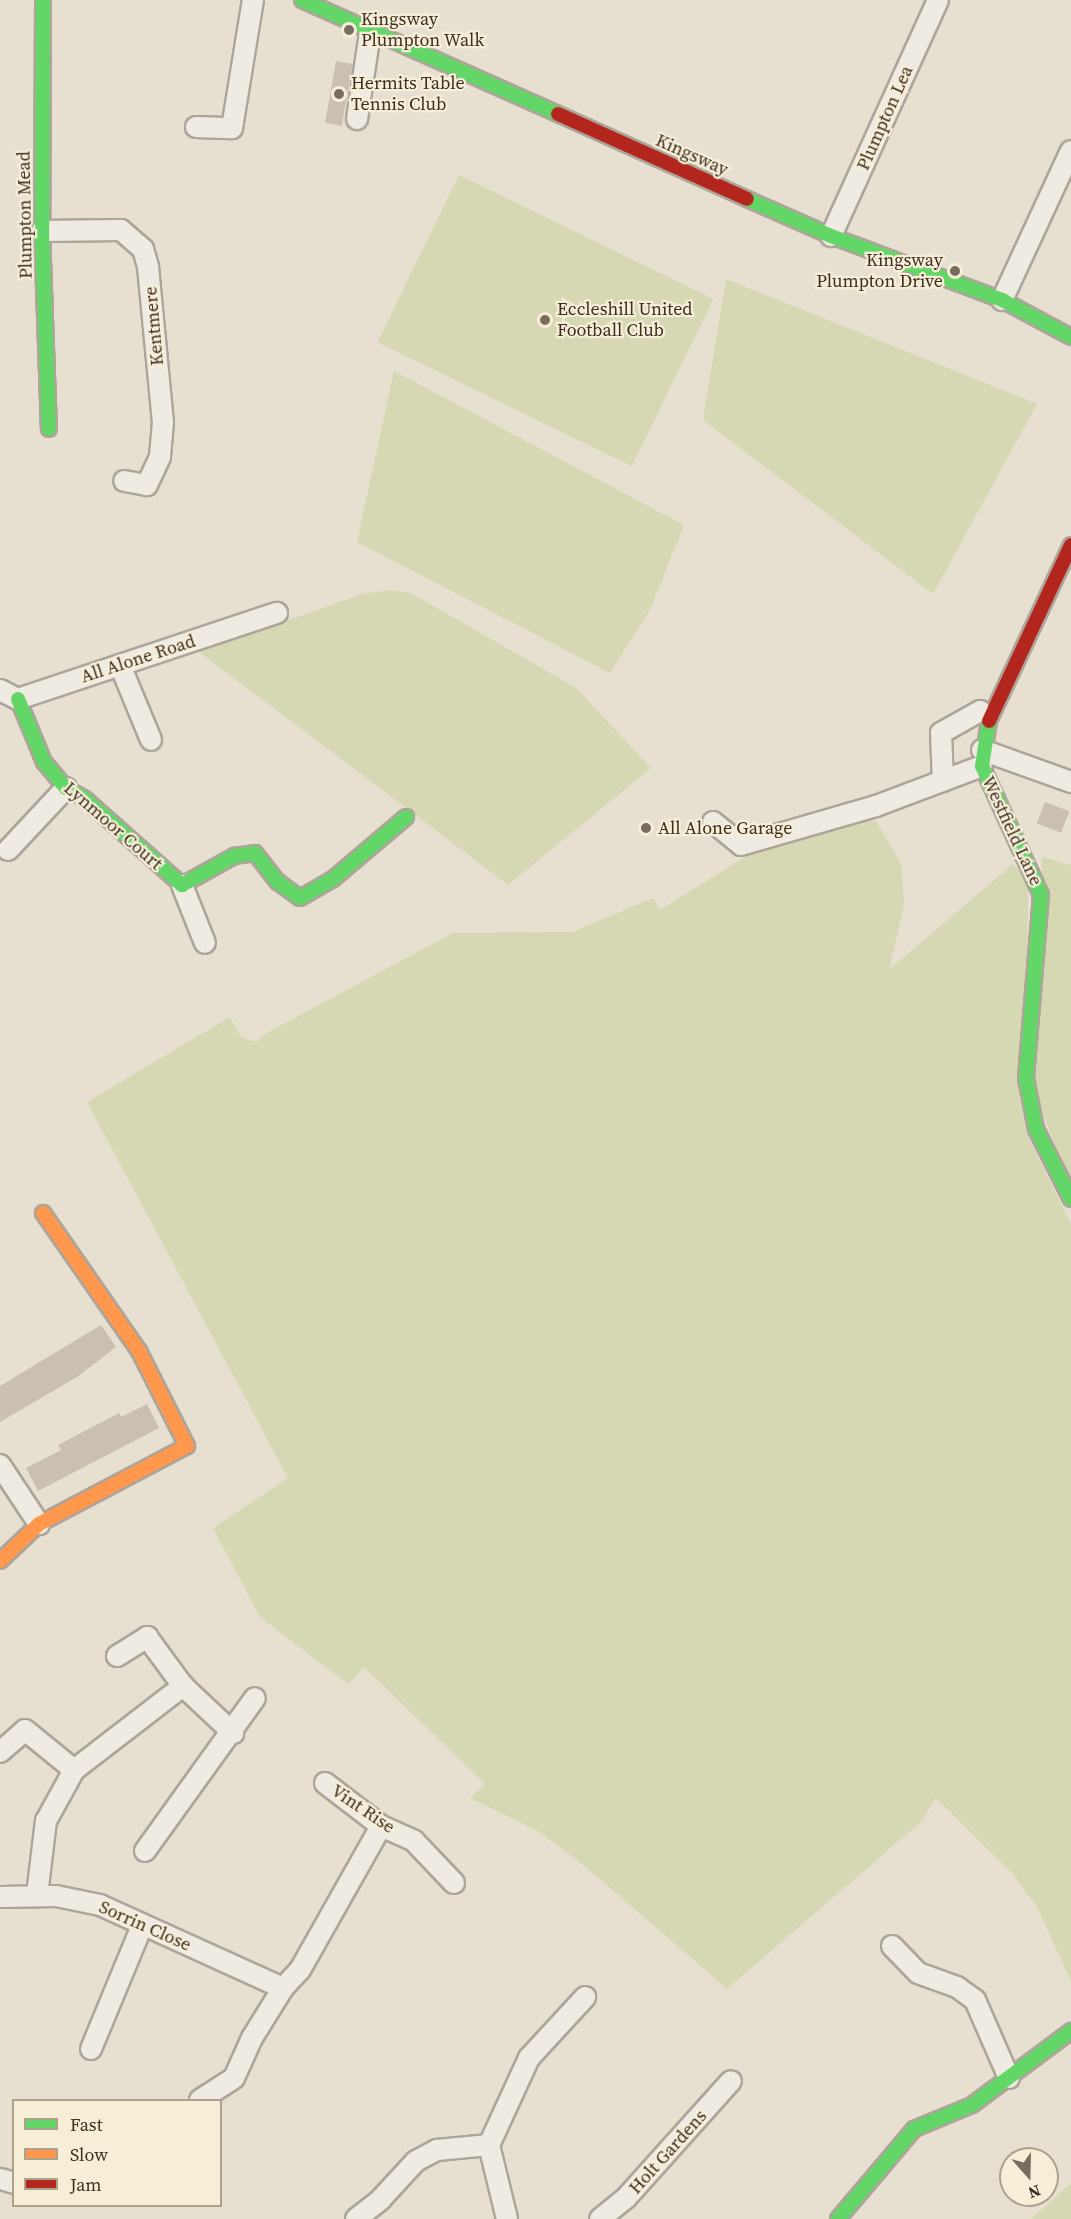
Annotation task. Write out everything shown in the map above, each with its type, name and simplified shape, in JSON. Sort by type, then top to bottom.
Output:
[{"type":"street","name":"Plumpton Mead","points":[[42,0],[42,231],[50,429]]},
{"type":"street","points":[[196,127],[232,128],[253,0]]},
{"type":"street","name":"Kingsway","points":[[302,0],[370,33],[831,236],[1002,300],[1071,337]]},
{"type":"street","name":"Plumpton Lea","points":[[831,236],[938,0]]},
{"type":"street","points":[[357,119],[370,33]]},
{"type":"street","points":[[1002,300],[1071,151]]},
{"type":"street","name":"Kentmere","points":[[42,231],[121,230],[143,249],[148,267],[158,374],[161,445],[147,485],[124,481]]},
{"type":"street","name":"Westfield Lane","points":[[1071,545],[988,721],[982,758],[992,793],[1041,895],[1026,1077],[1036,1129],[1071,1199]]},
{"type":"street","name":"All Alone Road","points":[[18,699],[277,613]]},
{"type":"street","points":[[120,665],[150,741]]},
{"type":"street","points":[[0,690],[18,699]]},
{"type":"street","name":"Lynmoor Court","points":[[18,699],[44,762],[66,788],[85,800],[182,885],[205,943]]},
{"type":"street","points":[[943,781],[941,733],[980,711]]},
{"type":"street","points":[[713,822],[741,845],[876,806],[943,781],[982,758],[1071,783]]},
{"type":"street","points":[[8,850],[66,788]]},
{"type":"street","points":[[182,885],[234,856],[255,853],[278,882],[300,898],[333,879],[406,817]]},
{"type":"street","points":[[0,1561],[39,1524],[187,1446],[139,1351],[43,1213]]},
{"type":"street","points":[[0,1465],[39,1524]]},
{"type":"street","points":[[117,1656],[147,1637],[183,1686],[233,1733]]},
{"type":"street","points":[[37,1895],[46,1821],[74,1770],[183,1686]]},
{"type":"street","points":[[145,1851],[233,1733],[255,1698]]},
{"type":"street","points":[[0,1752],[25,1730],[74,1770]]},
{"type":"street","name":"Vint Rise","points":[[325,1783],[381,1826],[414,1841],[454,1883]]},
{"type":"street","points":[[202,2099],[234,2079],[252,2038],[283,1988],[300,1970],[381,1826]]},
{"type":"street","name":"Sorrin Close","points":[[0,1897],[37,1895],[100,1905],[142,1926],[258,1973],[283,1988]]},
{"type":"street","points":[[91,2049],[142,1926]]},
{"type":"street","points":[[892,1946],[918,1973],[957,1987],[975,2000],[1009,2078]]},
{"type":"street","points":[[507,2219],[489,2145],[529,2058],[585,1997]]},
{"type":"street","points":[[838,2219],[914,2129],[972,2105],[1071,2031]]},
{"type":"street","name":"Holt Gardens","points":[[600,2219],[626,2198],[731,2081]]},
{"type":"street","points":[[356,2219],[380,2200],[416,2161],[437,2150],[489,2145]]},
{"type":"green space","name":"Eccleshill United Football Club","points":[[459,175],[713,299],[632,466],[377,342]]},
{"type":"green space","points":[[726,279],[1037,404],[933,594],[703,420]]},
{"type":"green space","points":[[394,371],[684,525],[651,608],[610,673],[357,542]]},
{"type":"green space","points":[[389,590],[411,593],[576,688],[651,768],[508,885],[198,651],[363,594]]},
{"type":"green space","points":[[876,821],[901,864],[904,904],[889,970],[1013,864],[1028,881],[1026,1132],[1071,1224],[1071,1981],[1037,1907],[1013,1874],[936,1798],[922,1821],[727,1989],[586,1867],[538,1831],[470,1798],[485,1784],[364,1667],[348,1684],[260,1617],[213,1528],[288,1478],[87,1102],[230,1017],[241,1037],[257,1042],[263,1035],[453,933],[572,932],[653,898],[660,910],[753,852],[845,822]]},
{"type":"green space","points":[[1042,857],[1071,865],[1071,1182],[1035,1096]]},
{"type":"green space","points":[[1071,2183],[1071,2219],[1031,2219],[1044,2207],[1059,2207],[1059,2194]]},
{"type":"building","name":"Hermits Table Tennis Club","points":[[336,61],[353,64],[342,126],[325,123]]},
{"type":"building","points":[[1045,802],[1069,811],[1061,833],[1037,823]]},
{"type":"building","points":[[101,1325],[116,1347],[77,1377],[0,1422],[0,1386]]},
{"type":"building","points":[[147,1404],[159,1428],[38,1491],[26,1468],[61,1450],[58,1445],[119,1413],[121,1417]]},
{"type":"traffic: fast","points":[[43,0],[42,231],[49,429]]},
{"type":"traffic: fast","points":[[302,0],[558,114]]},
{"type":"traffic: fast","points":[[747,199],[831,236],[1002,300],[1071,337]]},
{"type":"traffic: fast","points":[[18,699],[44,762],[66,788],[85,799],[182,885],[234,856],[255,853],[278,882],[300,898],[333,879],[406,817]]},
{"type":"traffic: fast","points":[[989,721],[982,766],[1041,895],[1026,1078],[1036,1129],[1071,1199]]},
{"type":"traffic: fast","points":[[838,2219],[914,2129],[972,2105],[1071,2031]]},
{"type":"traffic: slow","points":[[0,1561],[39,1524],[187,1446],[139,1351],[43,1213]]},
{"type":"traffic: jam","points":[[558,114],[747,199]]},
{"type":"traffic: jam","points":[[989,721],[1071,545]]},
{"type":"place","name":"Kingsway Plumpton Walk","points":[[349,30]]},
{"type":"place","name":"Hermits Table Tennis Club","points":[[339,94]]},
{"type":"place","name":"Kingsway Plumpton Drive","points":[[955,271]]},
{"type":"place","name":"Eccleshill United Football Club","points":[[545,320]]},
{"type":"place","name":"All Alone Garage","points":[[646,828]]}]
